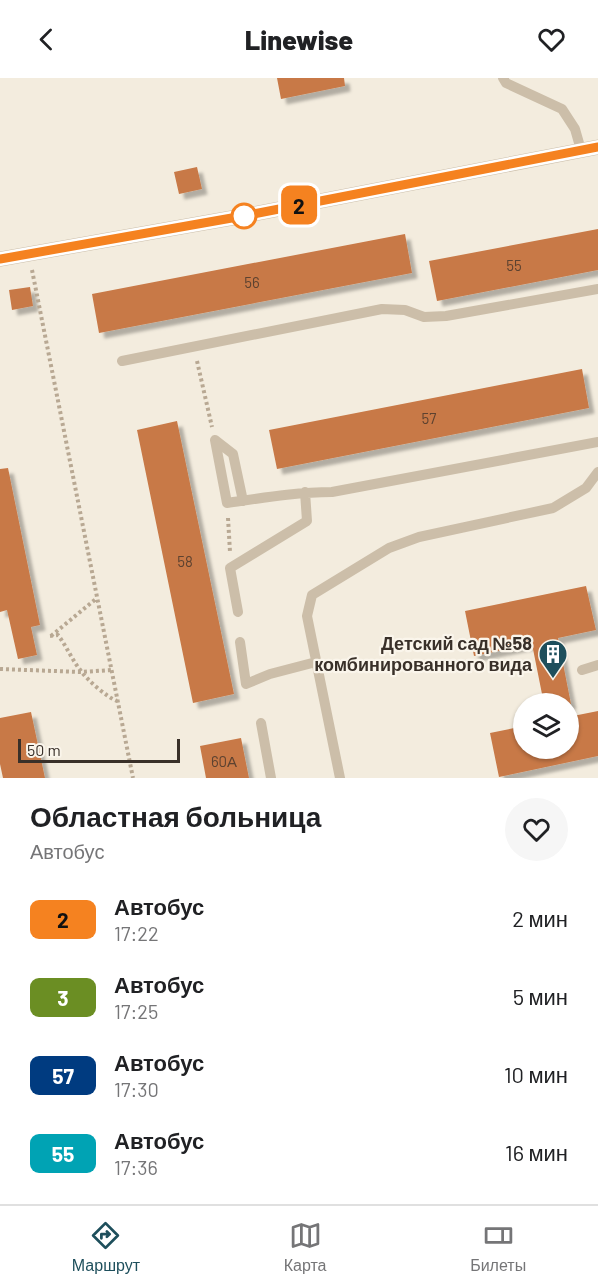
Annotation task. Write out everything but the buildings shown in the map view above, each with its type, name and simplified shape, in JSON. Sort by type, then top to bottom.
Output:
[{"type":"street","points":[[0,260],[243,216],[598,147]]},
{"type":"lane","points":[[503,78],[506,83],[562,109],[576,129],[581,150]]},
{"type":"lane","points":[[122,361],[382,309],[405,310],[424,317],[446,316],[598,289]]},
{"type":"lane","points":[[215,440],[233,454],[243,501]]},
{"type":"lane","points":[[215,440],[227,503],[305,492],[332,492],[598,442]]},
{"type":"lane","points":[[340,778],[307,616],[312,595],[389,548],[419,537],[553,508],[586,488],[598,472]]},
{"type":"lane","points":[[238,612],[230,568],[307,521],[305,492]]},
{"type":"lane","points":[[240,642],[246,684],[270,674],[316,662]]},
{"type":"lane","points":[[582,670],[598,666]]},
{"type":"lane","points":[[261,723],[271,778]]},
{"type":"path","points":[[29,255],[133,778]]},
{"type":"path","points":[[193,347],[215,440]]},
{"type":"path","points":[[227,503],[230,568]]},
{"type":"path","points":[[98,598],[50,636],[58,635],[81,672],[110,699],[118,701]]},
{"type":"path","points":[[0,669],[81,672],[112,670]]},
{"type":"bus line","name":"2","points":[[0,259],[243,216],[598,147]]},
{"type":"place","name":"Детский сад №58 комбинированного вида","points":[[553,680]]}]
